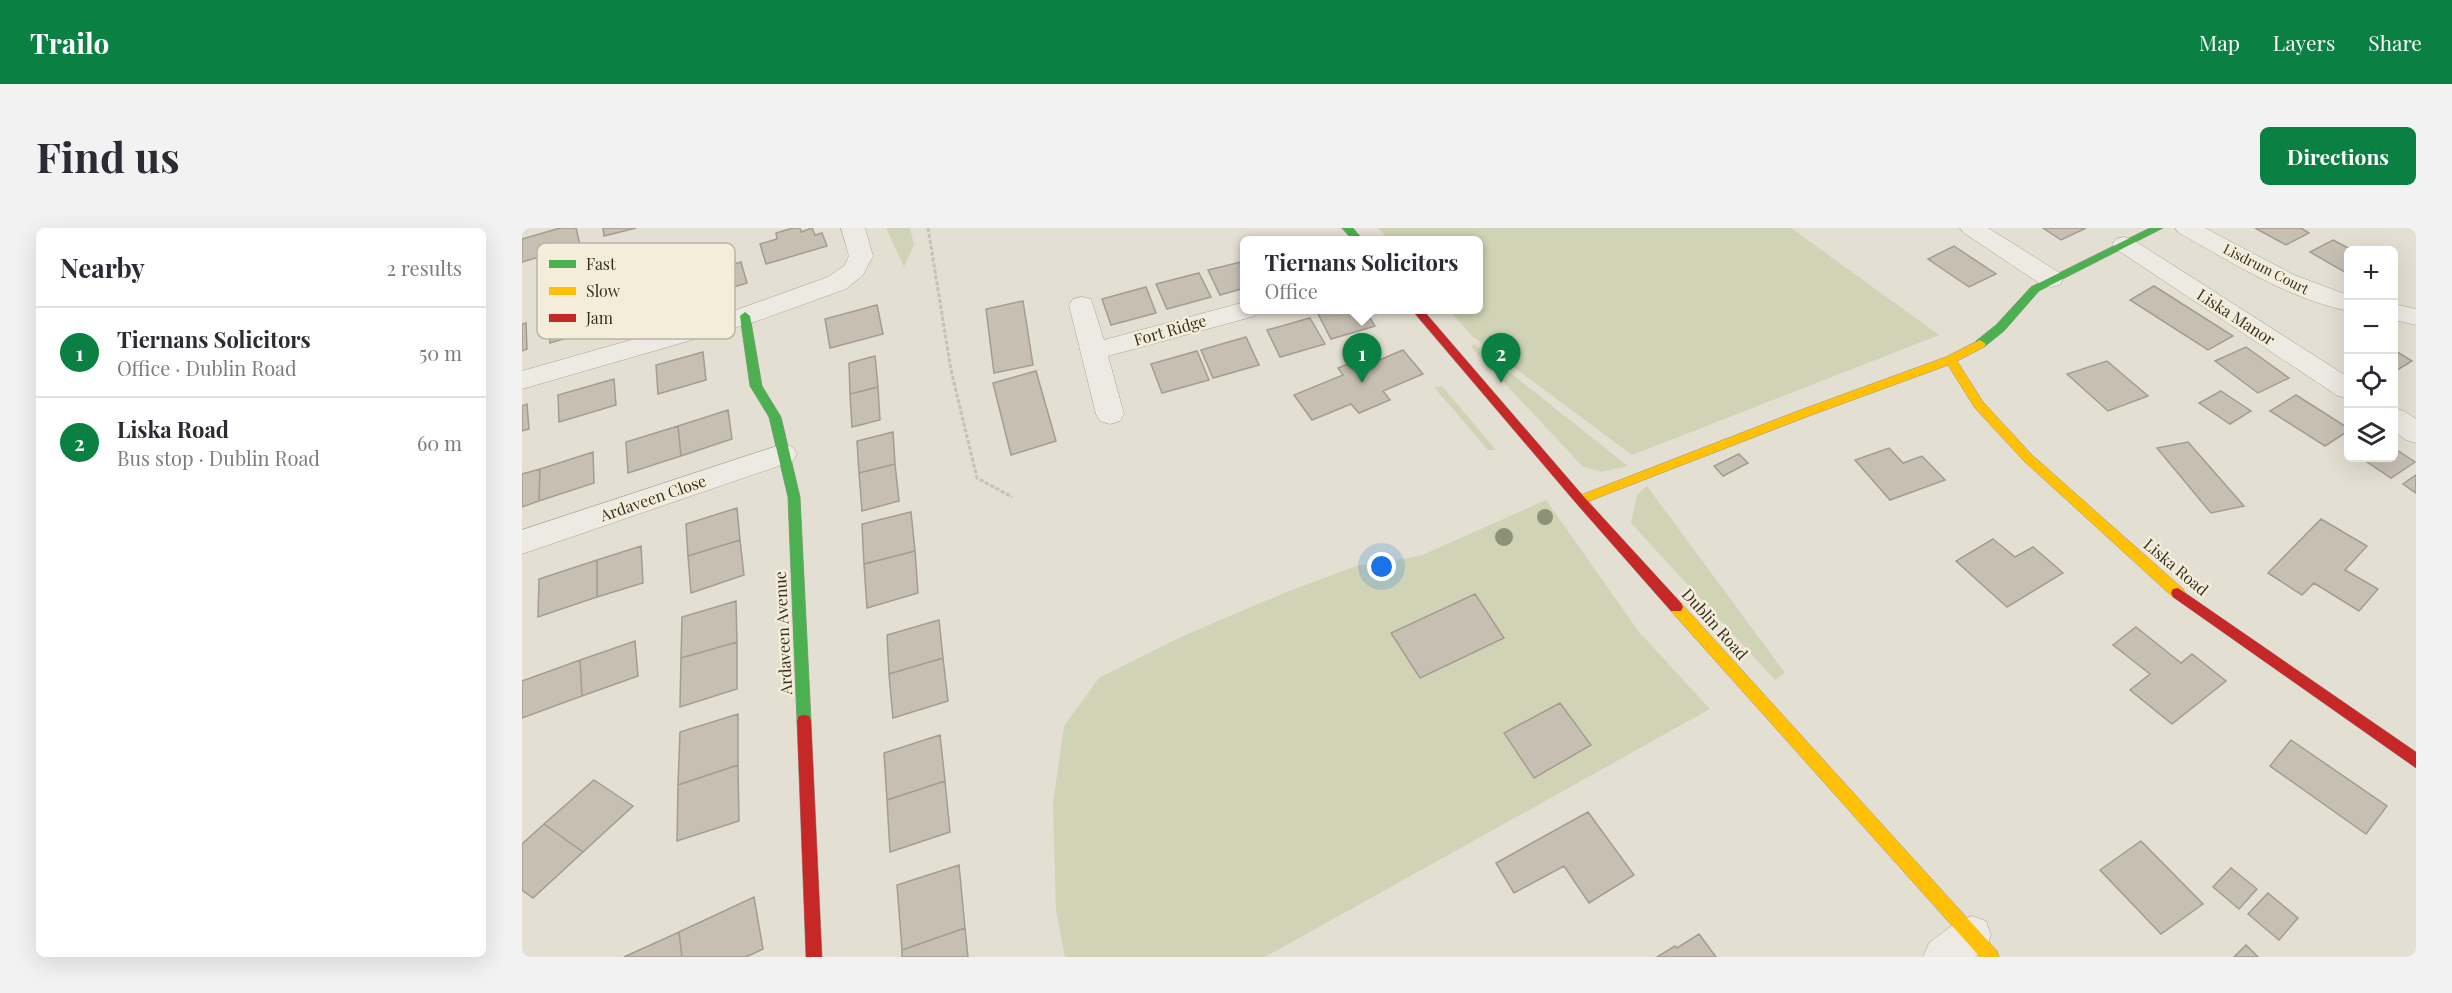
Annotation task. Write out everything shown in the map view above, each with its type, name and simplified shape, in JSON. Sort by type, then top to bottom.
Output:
[{"type":"street","points":[[735,319],[837,283],[854,270],[861,256],[853,228]]},
{"type":"street","points":[[1972,228],[2051,279]]},
{"type":"street","points":[[1580,500],[1802,414],[1950,360],[1977,347],[2000,328],[2035,289],[2051,279],[2158,228]]},
{"type":"street","name":"Lisdrum Court","points":[[2187,228],[2298,286],[2320,296],[2344,302]]},
{"type":"street","name":"Liska Manor","points":[[2124,244],[2344,386]]},
{"type":"street","points":[[1082,305],[1110,414]]},
{"type":"street","name":"Fort Ridge","points":[[1095,351],[1240,311]]},
{"type":"street","points":[[2398,313],[2416,317]]},
{"type":"street","name":"Dublin Road","points":[[1421,314],[1968,950]]},
{"type":"street","name":"Ardaveen Avenue","points":[[745,316],[756,386],[775,417],[794,498],[814,957]]},
{"type":"street","points":[[522,380],[665,339]]},
{"type":"street","name":"Liska Road","points":[[1950,360],[1979,405],[2028,458],[2177,592],[2416,761]]},
{"type":"street","points":[[2398,421],[2416,433]]},
{"type":"street","name":"Ardaveen Close","points":[[522,542],[783,454]]},
{"type":"path","points":[[928,228],[951,370],[977,478],[1012,497]]},
{"type":"green space","points":[[886,228],[910,228],[914,245],[904,267]]},
{"type":"green space","points":[[1378,228],[1791,228],[1939,335],[1632,455],[1473,337],[1453,314],[1483,314],[1483,236],[1385,236]]},
{"type":"green space","points":[[1474,344],[1628,466],[1601,472],[1582,466],[1471,347]]},
{"type":"green space","points":[[1442,386],[1496,450],[1488,450],[1434,387]]},
{"type":"green space","points":[[1647,486],[1785,673],[1775,680],[1631,523],[1637,495]]},
{"type":"green space","points":[[1546,500],[1639,632],[1710,709],[1265,957],[1065,957],[1056,910],[1053,803],[1064,726],[1099,678],[1183,636],[1284,593],[1356,566],[1420,556]]},
{"type":"building","points":[[560,228],[576,228],[580,243],[537,243],[537,258],[522,262],[522,239]]},
{"type":"building","points":[[603,228],[636,228],[604,236]]},
{"type":"building","points":[[800,228],[801,232],[812,228],[815,235],[822,233],[827,246],[766,264],[760,244],[777,239],[776,233]]},
{"type":"building","points":[[2043,228],[2086,228],[2061,240]]},
{"type":"building","points":[[2255,228],[2301,228],[2309,233],[2286,245]]},
{"type":"building","points":[[2333,240],[2344,246],[2344,272],[2310,252]]},
{"type":"building","points":[[1954,246],[1996,274],[1969,287],[1928,259]]},
{"type":"building","points":[[741,262],[747,283],[735,287],[735,264]]},
{"type":"building","points":[[1240,262],[1240,289],[1220,295],[1208,270]]},
{"type":"building","points":[[1199,273],[1211,297],[1167,309],[1156,284]]},
{"type":"building","points":[[2154,286],[2233,336],[2208,350],[2130,300]]},
{"type":"building","points":[[1146,287],[1156,313],[1111,325],[1102,299]]},
{"type":"building","points":[[1023,301],[1033,365],[994,373],[986,309]]},
{"type":"building","points":[[877,305],[883,334],[830,348],[825,319]]},
{"type":"building","points":[[1318,314],[1368,314],[1375,326],[1331,339]]},
{"type":"building","points":[[1310,318],[1325,344],[1280,357],[1267,330]]},
{"type":"building","points":[[526,323],[527,349],[522,351],[522,324]]},
{"type":"building","points":[[1246,337],[1259,365],[1213,378],[1201,350]]},
{"type":"building","points":[[550,339],[564,339],[550,343]]},
{"type":"building","points":[[2246,347],[2289,378],[2258,393],[2215,361]]},
{"type":"building","points":[[1403,350],[1423,374],[1383,391],[1390,400],[1359,413],[1351,404],[1312,420],[1294,395],[1343,375],[1338,368],[1364,357],[1370,364]]},
{"type":"building","points":[[1197,351],[1209,380],[1162,393],[1151,364]]},
{"type":"building","points":[[703,352],[706,380],[658,394],[656,365]]},
{"type":"building","points":[[2398,352],[2412,361],[2398,370]]},
{"type":"building","points":[[875,356],[878,387],[850,394],[849,363]]},
{"type":"building","points":[[2107,361],[2148,396],[2108,411],[2067,374]]},
{"type":"building","points":[[1036,371],[1056,441],[1011,455],[993,383]]},
{"type":"building","points":[[614,379],[616,405],[559,422],[558,395]]},
{"type":"building","points":[[878,387],[880,420],[852,427],[850,394]]},
{"type":"building","points":[[2221,391],[2251,411],[2230,424],[2199,403]]},
{"type":"building","points":[[2296,395],[2344,425],[2344,434],[2325,446],[2270,411]]},
{"type":"building","points":[[527,404],[529,429],[522,431],[522,406]]},
{"type":"building","points":[[728,410],[732,439],[681,456],[678,426]]},
{"type":"building","points":[[678,426],[681,456],[628,473],[626,442]]},
{"type":"building","points":[[893,432],[895,464],[859,473],[857,441]]},
{"type":"building","points":[[2188,442],[2244,506],[2211,513],[2157,448]]},
{"type":"building","points":[[1889,448],[1903,463],[1922,456],[1945,480],[1890,500],[1855,460]]},
{"type":"building","points":[[2398,451],[2415,462],[2391,478],[2367,462],[2398,462]]},
{"type":"building","points":[[593,452],[594,483],[539,501],[540,469]]},
{"type":"building","points":[[1739,454],[1748,463],[1723,476],[1714,466]]},
{"type":"building","points":[[895,464],[899,501],[862,511],[859,473]]},
{"type":"building","points":[[540,469],[539,501],[522,507],[522,474]]},
{"type":"building","points":[[2416,475],[2416,493],[2403,484]]},
{"type":"building","points":[[737,508],[740,540],[688,556],[686,524]]},
{"type":"building","points":[[911,512],[915,551],[864,564],[862,524]]},
{"type":"building","points":[[2321,519],[2367,546],[2345,570],[2378,589],[2359,611],[2314,583],[2302,595],[2268,573]]},
{"type":"building","points":[[1993,539],[2015,557],[2033,547],[2063,573],[2007,607],[1956,561]]},
{"type":"building","points":[[740,540],[744,575],[691,593],[688,556]]},
{"type":"building","points":[[641,546],[643,583],[597,597],[597,560]]},
{"type":"building","points":[[915,551],[918,593],[867,608],[864,564]]},
{"type":"building","points":[[597,560],[597,597],[538,617],[539,579]]},
{"type":"building","points":[[1475,594],[1504,638],[1420,678],[1391,633]]},
{"type":"building","points":[[736,601],[737,642],[681,658],[682,617]]},
{"type":"building","points":[[939,620],[943,658],[889,674],[887,635]]},
{"type":"building","points":[[2136,627],[2181,663],[2192,654],[2226,681],[2172,724],[2130,690],[2150,674],[2113,645]]},
{"type":"building","points":[[635,641],[638,676],[582,696],[580,660]]},
{"type":"building","points":[[737,642],[737,689],[680,707],[681,658]]},
{"type":"building","points":[[943,658],[948,701],[893,718],[889,674]]},
{"type":"building","points":[[580,660],[582,696],[522,718],[522,681]]},
{"type":"building","points":[[1560,703],[1591,745],[1534,778],[1504,733]]},
{"type":"building","points":[[738,714],[738,765],[678,785],[680,732]]},
{"type":"building","points":[[940,735],[945,781],[887,800],[884,753]]},
{"type":"building","points":[[2291,740],[2387,806],[2366,834],[2270,766]]},
{"type":"building","points":[[738,765],[739,821],[677,841],[678,785]]},
{"type":"building","points":[[594,780],[633,806],[583,852],[544,824]]},
{"type":"building","points":[[945,781],[950,832],[890,852],[887,800]]},
{"type":"building","points":[[1588,812],[1634,875],[1589,903],[1564,866],[1514,893],[1496,863]]},
{"type":"building","points":[[544,824],[583,852],[533,898],[522,890],[522,844]]},
{"type":"building","points":[[2141,841],[2203,904],[2161,934],[2100,870]]},
{"type":"building","points":[[959,865],[965,928],[902,950],[897,885]]},
{"type":"building","points":[[2231,868],[2257,889],[2239,909],[2213,887]]},
{"type":"building","points":[[2268,893],[2298,918],[2279,940],[2248,914]]},
{"type":"building","points":[[754,897],[763,949],[746,957],[682,957],[679,932]]},
{"type":"building","points":[[965,928],[968,957],[902,957],[902,950]]},
{"type":"building","points":[[679,932],[682,957],[624,957]]},
{"type":"building","points":[[1699,934],[1716,957],[1657,957],[1675,946],[1677,948]]},
{"type":"building","points":[[2246,945],[2258,957],[2234,957]]},
{"type":"traffic: fast","points":[[1347,228],[1354,236]]},
{"type":"traffic: fast","points":[[1980,344],[2000,328],[2035,289],[2158,228]]},
{"type":"traffic: fast","points":[[745,316],[756,386],[775,417],[794,497],[804,721]]},
{"type":"traffic: slow","points":[[1580,500],[1802,414],[1950,360],[1980,344]]},
{"type":"traffic: slow","points":[[1950,360],[1979,405],[2028,458],[2178,593]]},
{"type":"traffic: slow","points":[[1676,607],[1991,957]]},
{"type":"traffic: jam","points":[[1420,314],[1580,500],[1676,607]]},
{"type":"traffic: jam","points":[[2178,593],[2416,761]]},
{"type":"traffic: jam","points":[[804,721],[814,957]]},
{"type":"place","name":"Tiernans Solicitors","points":[[1362,383]]},
{"type":"place","name":"Liska Road","points":[[1501,383]]}]
